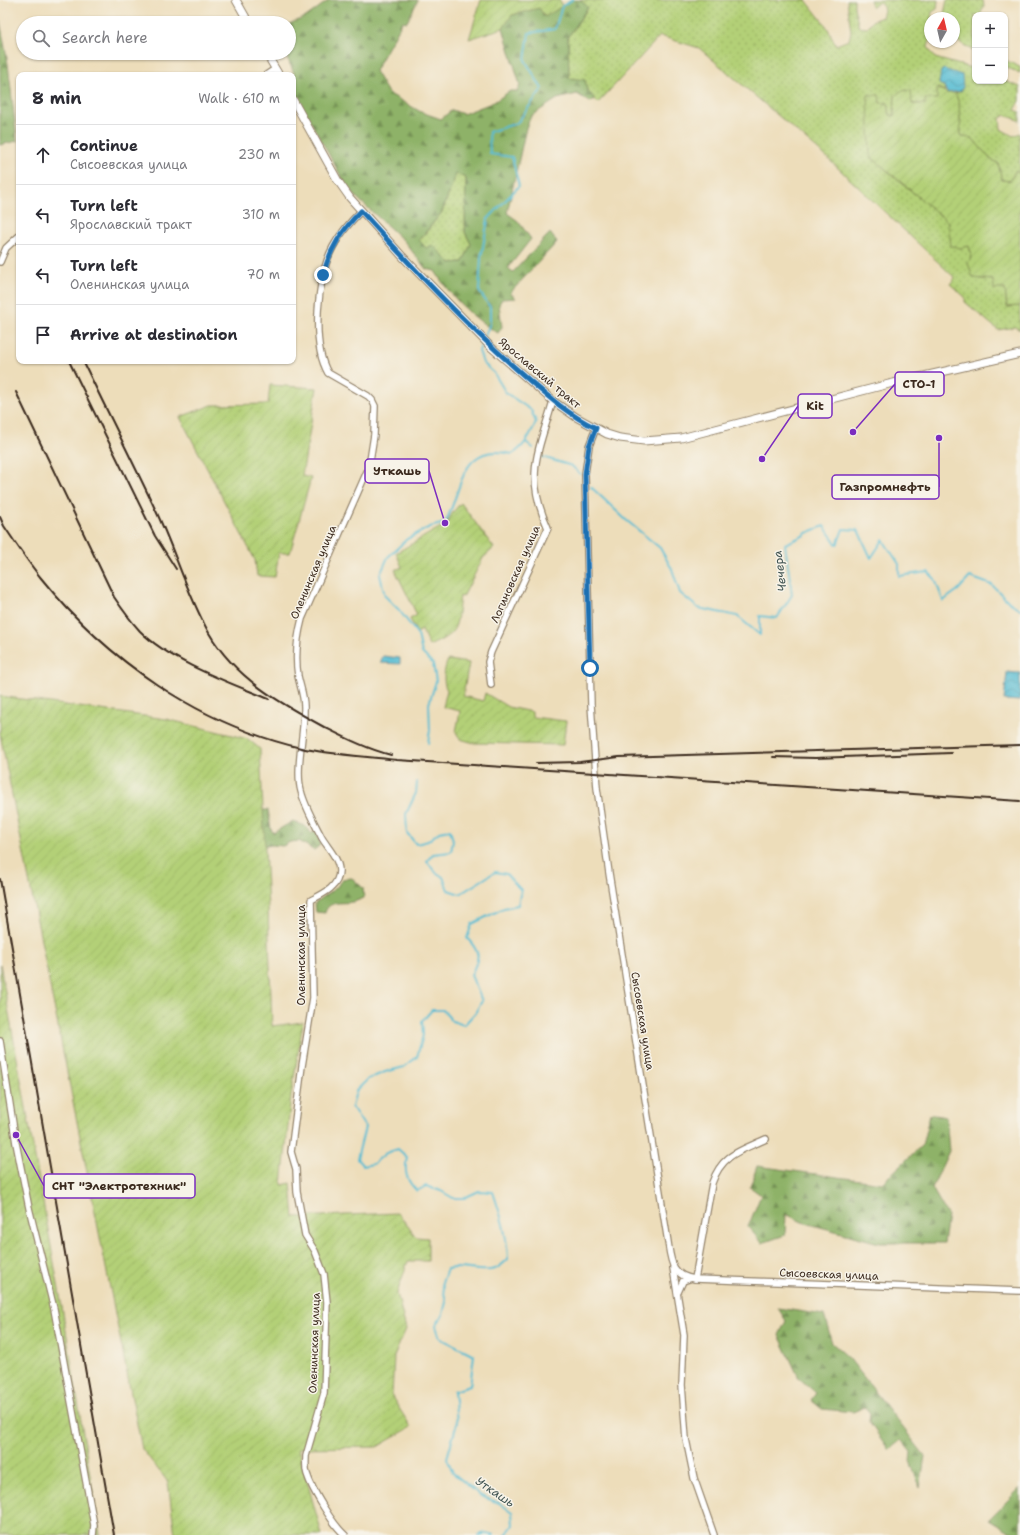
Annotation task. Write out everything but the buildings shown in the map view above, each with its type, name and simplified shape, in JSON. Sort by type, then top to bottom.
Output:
[{"type":"street","points":[[236,0],[245,16]]},
{"type":"street","points":[[270,60],[277,72]]},
{"type":"street","name":"Ярославский тракт","points":[[296,105],[338,181],[361,211],[467,324],[553,401],[576,417],[596,428],[620,438],[662,441],[681,438],[889,384],[1020,354]]},
{"type":"street","name":"Оленинская улица","points":[[345,1535],[334,1523],[307,1474],[306,1456],[324,1393],[327,1302],[324,1274],[315,1252],[305,1234],[296,1169],[291,1152],[302,1066],[313,998],[311,900],[329,891],[336,881],[339,870],[336,861],[322,838],[301,791],[299,779],[304,706],[298,676],[296,655],[302,619],[369,467],[374,435],[375,406],[368,396],[328,373],[324,367],[318,325],[320,288],[328,260],[340,235],[361,211]]},
{"type":"street","points":[[0,262],[6,248],[16,239]]},
{"type":"street","name":"Логиновская улица","points":[[491,685],[488,662],[491,652],[548,528],[540,509],[534,477],[535,463],[553,401]]},
{"type":"street","name":"Сысоевская улица","points":[[596,428],[589,446],[585,474],[591,705],[597,788],[608,873],[684,1335],[682,1390],[686,1439],[694,1478],[714,1535]]},
{"type":"street","points":[[0,1041],[16,1143],[29,1208],[54,1309],[74,1414],[94,1525],[93,1535]]},
{"type":"street","points":[[692,1279],[716,1170],[731,1155],[766,1139]]},
{"type":"street","points":[[672,1264],[680,1276],[692,1279]]},
{"type":"street","points":[[678,1296],[680,1286],[683,1281],[692,1279]]},
{"type":"street","name":"Сысоевская улица","points":[[692,1279],[1020,1291]]},
{"type":"green space","points":[[329,0],[418,0],[407,22],[403,21],[375,71],[388,93],[421,112],[441,119],[452,110],[463,114],[494,102],[510,91],[518,91],[520,85],[503,28],[512,15],[539,8],[545,16],[572,0],[580,0],[588,7],[568,37],[569,78],[585,80],[587,90],[595,99],[590,102],[577,94],[557,99],[531,116],[526,128],[507,213],[518,221],[531,239],[508,268],[513,272],[550,233],[557,242],[510,293],[516,298],[502,299],[499,304],[502,327],[498,333],[488,327],[462,306],[435,271],[426,269],[404,241],[356,197],[342,178],[296,95],[296,72],[294,72],[288,60],[296,60],[296,21],[306,17]],"holes":[[[456,174],[466,178],[465,232],[471,244],[463,262],[450,263],[433,245],[426,248],[419,240],[442,212]]]},
{"type":"green space","points":[[481,0],[560,0],[562,6],[545,17],[539,8],[512,15],[503,28],[469,39]]},
{"type":"green space","points":[[580,0],[806,0],[827,27],[836,45],[849,40],[851,32],[847,0],[854,0],[854,7],[859,27],[867,28],[872,21],[882,17],[884,10],[882,4],[879,2],[872,8],[870,0],[938,0],[937,9],[932,12],[924,12],[924,48],[929,48],[935,58],[972,68],[972,84],[1008,84],[1008,82],[1020,87],[1020,101],[1015,110],[1020,112],[1020,121],[1006,115],[1000,118],[1001,129],[1013,136],[1020,133],[1020,173],[1015,172],[1010,181],[1002,180],[998,163],[991,160],[972,138],[961,137],[959,103],[955,93],[961,91],[944,86],[945,91],[938,88],[938,99],[926,103],[916,104],[895,96],[895,116],[890,115],[870,156],[948,222],[960,248],[969,246],[972,258],[969,264],[973,278],[993,280],[1005,289],[1007,307],[1020,306],[1020,330],[1015,327],[998,330],[965,302],[965,297],[950,284],[955,278],[823,154],[699,48],[660,36],[598,103],[587,90],[569,79],[568,37],[588,8]]},
{"type":"green space","points":[[947,0],[983,0],[984,6],[981,12],[972,12],[972,50],[960,43],[960,12],[944,12]]},
{"type":"green space","points":[[0,21],[8,64],[16,141],[0,145]]},
{"type":"green space","points":[[1008,61],[1020,67],[1020,73],[1008,68]]},
{"type":"green space","points":[[937,88],[947,93],[955,93],[959,103],[961,137],[972,138],[991,160],[998,163],[1002,180],[1010,181],[1015,171],[1020,173],[1020,306],[1007,307],[1005,289],[994,289],[993,280],[973,278],[968,263],[972,258],[969,246],[960,248],[951,246],[948,222],[870,156],[868,95],[879,95],[880,103],[888,103],[890,115],[894,116],[895,96],[901,91],[911,90],[912,104],[925,104],[925,99],[937,99]]},
{"type":"green space","points":[[456,174],[466,178],[465,232],[471,244],[463,262],[450,263],[433,246],[426,248],[419,241],[442,212]]},
{"type":"green space","points":[[270,385],[317,388],[302,476],[311,478],[290,553],[279,553],[275,577],[257,576],[255,560],[180,417],[212,405],[268,404]]},
{"type":"green space","points":[[461,503],[494,548],[483,558],[463,597],[460,596],[455,628],[446,637],[429,646],[422,630],[417,633],[410,619],[417,615],[395,570],[402,567],[396,553],[446,524],[453,512]]},
{"type":"green space","points":[[448,660],[469,663],[463,696],[483,701],[485,693],[508,707],[532,712],[532,717],[566,721],[563,745],[474,743],[460,739],[456,732],[460,711],[443,707],[447,690],[444,683],[444,675]]},
{"type":"green space","points":[[0,696],[166,719],[248,739],[260,749],[272,1026],[303,1022],[291,1096],[282,1185],[291,1183],[294,1217],[398,1213],[416,1237],[428,1238],[428,1261],[408,1261],[397,1293],[406,1329],[394,1356],[392,1397],[411,1427],[377,1447],[298,1448],[322,1535],[175,1535],[168,1482],[142,1449],[0,734]]},
{"type":"green space","points":[[254,810],[268,810],[270,825],[273,833],[293,821],[305,826],[312,834],[315,830],[318,834],[320,845],[314,850],[299,841],[290,842],[283,846],[272,845],[261,847]]},
{"type":"green space","points":[[352,878],[363,888],[364,898],[354,902],[332,904],[325,913],[316,912],[315,903],[337,887],[342,879]]},
{"type":"green space","points":[[0,964],[62,1307],[100,1535],[0,1535]]},
{"type":"green space","points":[[930,1114],[946,1117],[949,1151],[932,1188],[948,1216],[944,1243],[879,1243],[802,1222],[786,1214],[785,1235],[762,1243],[748,1227],[761,1195],[750,1187],[757,1166],[882,1183],[922,1145]]},
{"type":"green space","points":[[778,1308],[824,1315],[832,1343],[849,1358],[925,1456],[920,1488],[910,1461],[911,1452],[901,1440],[889,1450],[869,1422],[870,1413],[865,1407],[853,1412],[822,1409],[811,1400],[816,1393],[799,1378],[779,1335],[786,1321]]},
{"type":"green space","points":[[1020,1488],[1020,1535],[1016,1535],[989,1519]]},
{"type":"water","points":[[944,69],[962,75],[963,87],[961,91],[947,93],[944,86],[939,84],[941,71]]},
{"type":"water","points":[[383,656],[400,658],[400,664],[380,663]]},
{"type":"water","points":[[1007,672],[1020,673],[1020,701],[1004,700]]},
{"type":"waterway","name":"Уткашь","points":[[428,743],[430,730],[429,704],[436,681],[433,664],[422,653],[418,635],[399,610],[385,596],[380,575],[388,557],[407,539],[430,527],[445,523],[460,483],[473,461],[482,455],[495,452],[512,454],[517,451],[524,444],[536,422],[531,410],[506,393],[494,373],[483,363],[479,351],[490,323],[490,307],[479,291],[481,258],[488,219],[519,186],[512,157],[490,154],[489,132],[517,123],[542,89],[525,60],[529,33],[555,29],[562,6],[572,0]]},
{"type":"waterway","name":"Чечера","points":[[526,442],[533,448]]},
{"type":"waterway","name":"Чечера","points":[[542,457],[572,466],[580,474]]},
{"type":"waterway","name":"Чечера","points":[[591,487],[626,520],[660,548],[672,569],[680,593],[698,608],[737,616],[760,635],[760,616],[777,618],[792,595],[785,544],[824,526],[837,545],[843,529],[858,530],[871,558],[883,540],[899,564],[899,576],[928,572],[935,579],[943,601],[958,590],[970,577],[992,585],[1009,602],[1020,609]]},
{"type":"waterway","name":"Уткашь","points":[[417,782],[416,793],[406,814],[407,833],[416,844],[428,841],[439,832],[450,830],[453,840],[451,852],[433,854],[427,861],[434,871],[443,877],[448,890],[460,894],[495,872],[506,874],[521,890],[518,905],[504,908],[472,924],[467,938],[475,948],[478,955],[471,975],[482,1001],[475,1013],[464,1025],[452,1021],[443,1010],[432,1010],[422,1021],[423,1035],[417,1057],[404,1067],[385,1072],[368,1079],[356,1091],[352,1107],[365,1127],[357,1159],[363,1166],[373,1164],[386,1153],[398,1149],[407,1157],[407,1176],[410,1183],[417,1191],[426,1186],[441,1191],[453,1198],[464,1198],[479,1191],[493,1192],[503,1225],[508,1259],[499,1267],[484,1271],[460,1268],[447,1269],[442,1283],[446,1302],[443,1314],[436,1326],[440,1338],[474,1355],[470,1386],[454,1391],[457,1423],[447,1458],[453,1473],[481,1496],[499,1503],[512,1512],[513,1525],[506,1535]]},
{"type":"waterway","name":"Уткашь","points":[[479,1535],[486,1533],[494,1535]]},
{"type":"railway","points":[[70,364],[155,536],[176,569]]},
{"type":"railway","points":[[84,364],[156,511],[201,618],[220,649],[245,676],[275,699],[291,709],[349,739],[374,750],[391,755]]},
{"type":"railway","points":[[16,392],[114,597],[133,623],[153,642],[184,662],[269,699]]},
{"type":"railway","points":[[0,517],[4,526],[27,559],[67,608],[95,636],[125,661],[157,685],[226,723],[263,737],[301,748],[337,754],[397,760],[1020,801]]},
{"type":"railway","points":[[536,763],[580,762],[619,757],[1020,745]]},
{"type":"railway","points":[[773,757],[815,758],[951,753]]},
{"type":"railway","points":[[0,879],[114,1535]]},
{"type":"place","name":"СТО-1","points":[[853,432]]},
{"type":"place","name":"Газпромнефть","points":[[939,438]]},
{"type":"place","name":"Kit","points":[[762,459]]},
{"type":"place","name":"Уткашь","points":[[445,523]]},
{"type":"place","name":"СНТ \"Электротехник\"","points":[[16,1135]]},
{"type":"route","points":[[323,275],[332,248],[340,235],[361,211],[467,324],[491,347],[553,401],[576,417],[596,428],[589,446],[585,474],[590,668]]}]
